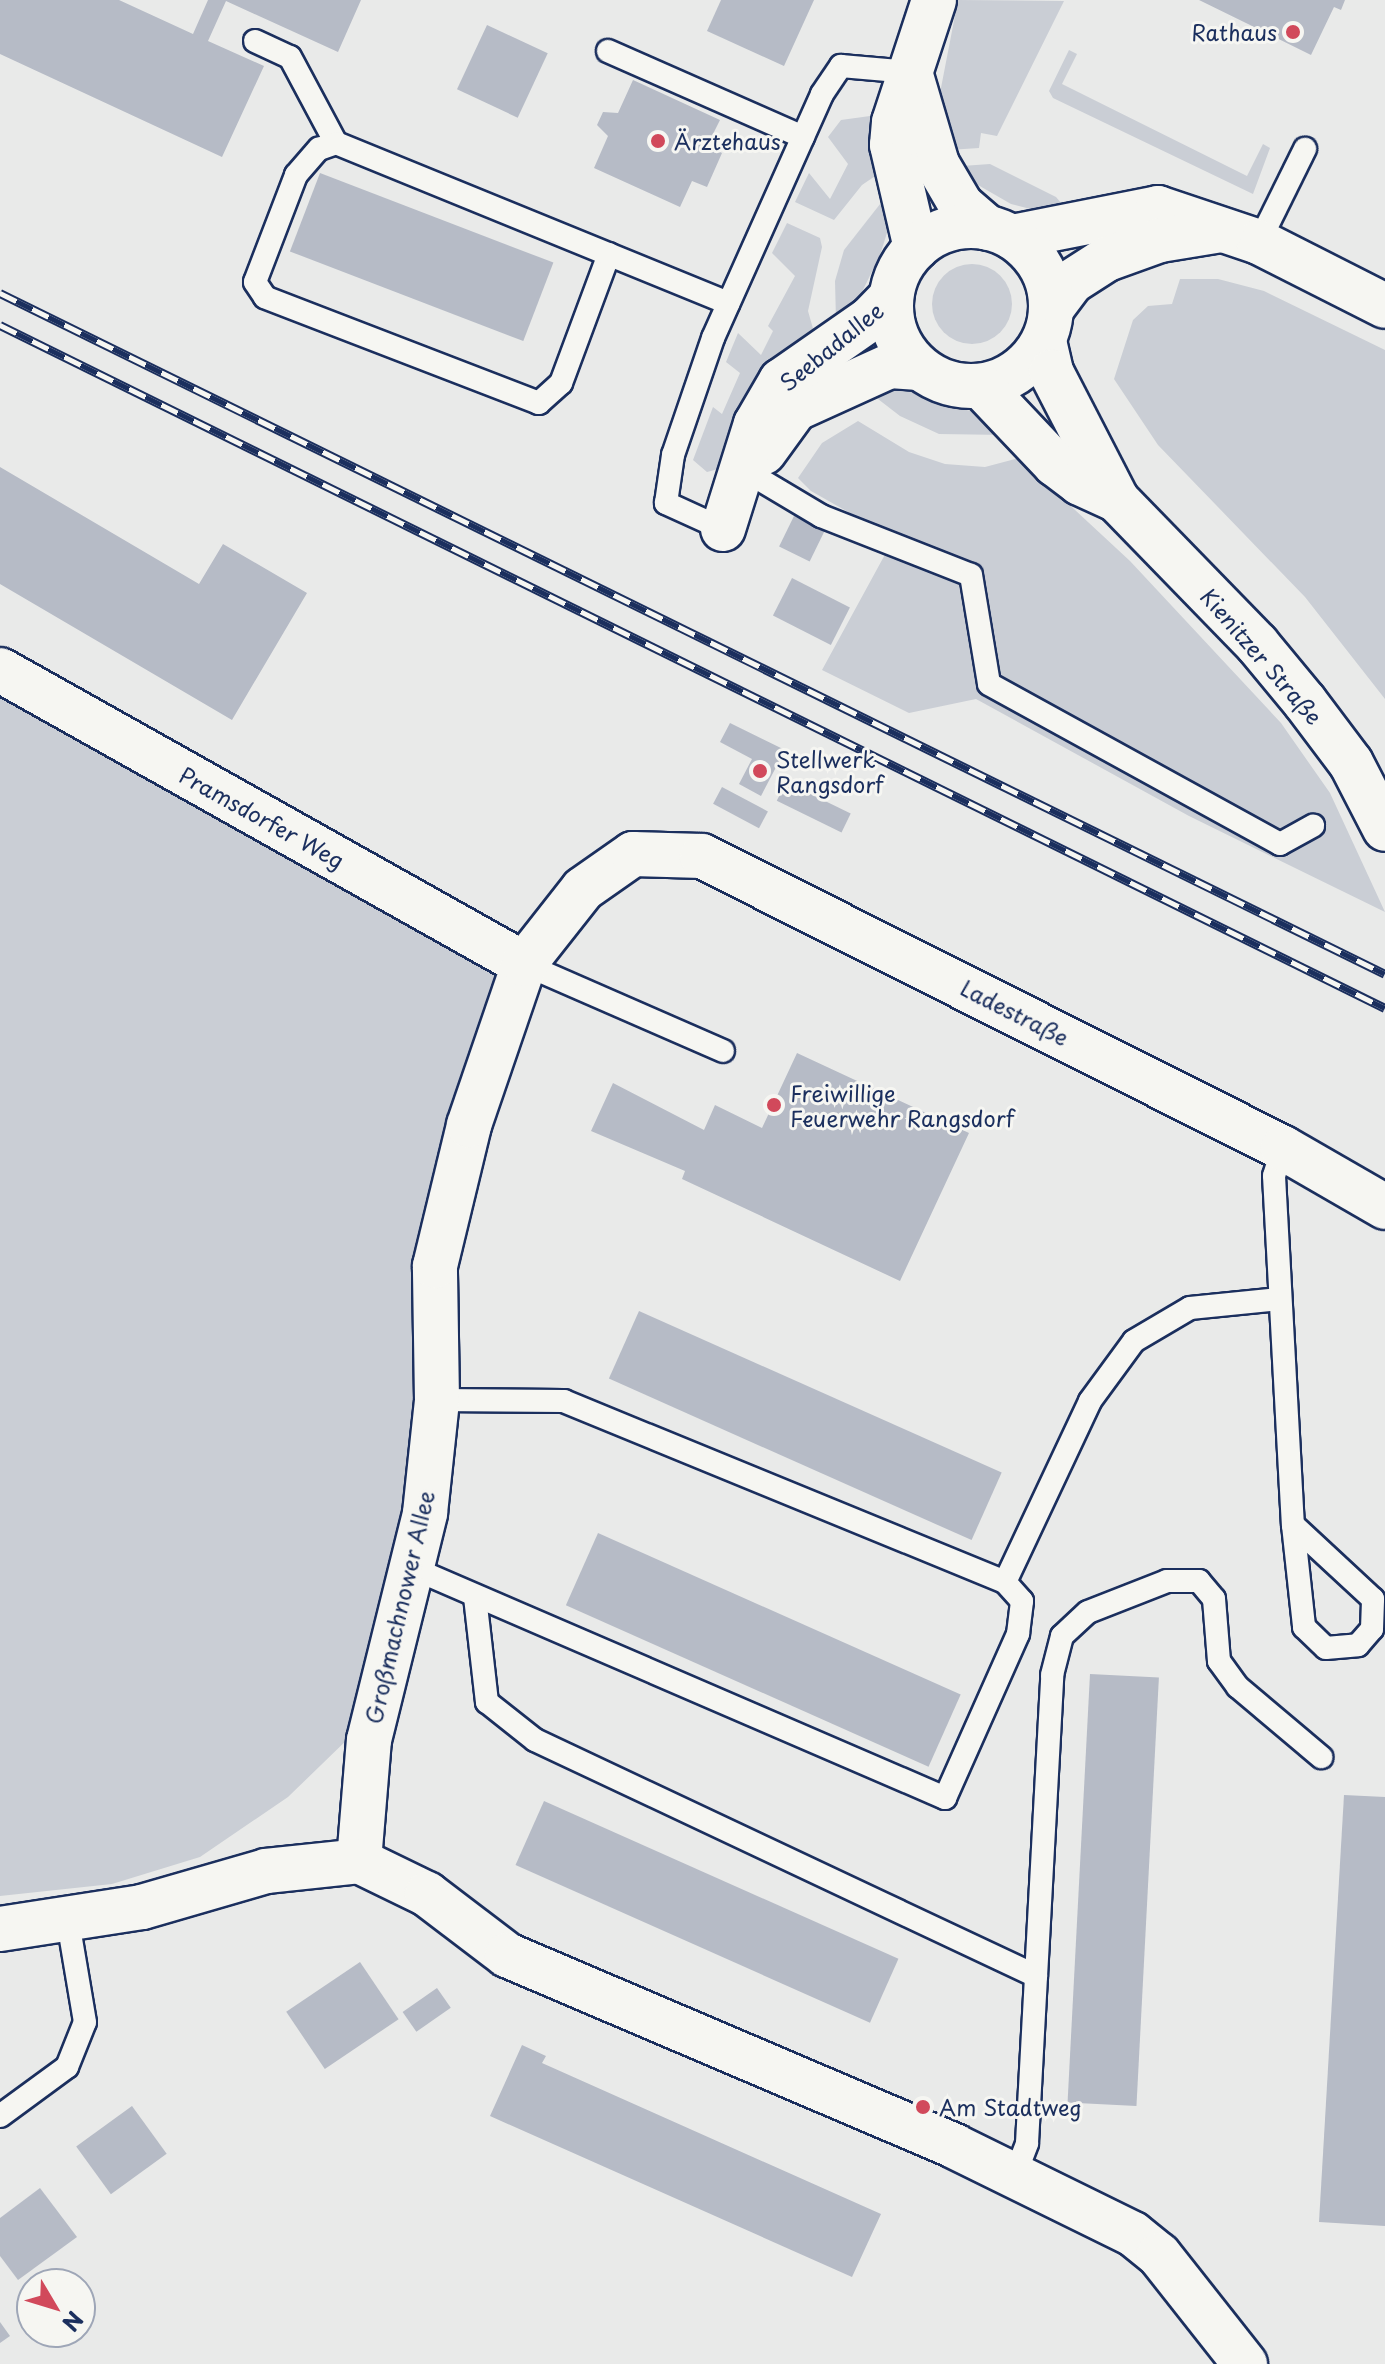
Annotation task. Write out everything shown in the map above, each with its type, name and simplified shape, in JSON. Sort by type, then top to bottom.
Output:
[{"type":"street","points":[[934,0],[910,72],[892,145],[916,248],[949,229],[1000,232],[1158,208],[1241,236],[1385,306]]},
{"type":"street","points":[[910,72],[937,164],[961,205],[1000,232],[1042,268],[1048,325]]},
{"type":"street","name":"Seebadallee","points":[[723,529],[745,480],[795,409],[890,366],[919,368],[949,384],[981,386],[1018,372],[1071,282],[1107,259],[1160,240],[1241,236]]},
{"type":"street","name":"Seebadallee","points":[[745,480],[756,424],[781,381],[870,319],[891,297],[903,262],[916,248]]},
{"type":"street","name":"Seebadallee","points":[[891,297],[896,336],[919,368]]},
{"type":"street","name":"Kienitzer Straße","points":[[1048,325],[1051,372],[1117,500]]},
{"type":"street","name":"Kienitzer Straße","points":[[981,386],[1055,464],[1117,500],[1257,644],[1351,763],[1385,829]]},
{"type":"street","name":"Pramsdorfer Weg","points":[[0,670],[524,964]]},
{"type":"street","name":"Großmachnower Allee","points":[[359,1861],[369,1740],[425,1513],[437,1400],[435,1266],[469,1125],[524,964],[583,889],[633,854]]},
{"type":"street","name":"Ladestraße","points":[[633,854],[702,856],[1283,1148],[1385,1207]]},
{"type":"street","points":[[0,1929],[68,1921],[142,1907],[266,1871],[359,1861],[427,1894],[507,1955],[1015,2175],[1142,2241],[1245,2364]]},
{"type":"lane","points":[[255,41],[290,57],[336,143],[729,303]]},
{"type":"lane","points":[[608,51],[803,137]]},
{"type":"lane","points":[[723,529],[666,503],[673,455],[729,303],[803,137],[841,66],[910,72]]},
{"type":"lane","points":[[336,143],[319,149],[296,175],[255,282],[265,297],[539,403],[561,383],[609,254]]},
{"type":"lane","points":[[1241,236],[1305,149]]},
{"type":"lane","points":[[745,480],[821,516],[971,575],[989,684],[1280,844],[1313,826]]},
{"type":"lane","points":[[524,964],[723,1051]]},
{"type":"lane","points":[[1283,1148],[1274,1176],[1293,1525],[1304,1627],[1326,1648],[1358,1645],[1372,1629],[1373,1599],[1293,1525]]},
{"type":"lane","points":[[1005,1582],[1090,1401],[1134,1341],[1190,1308],[1280,1299]]},
{"type":"lane","points":[[410,1567],[945,1798],[1018,1634],[1022,1601],[1005,1582],[564,1401],[437,1400]]},
{"type":"lane","points":[[1015,2175],[1027,2143],[1052,1675],[1062,1636],[1088,1612],[1167,1581],[1199,1581],[1214,1599],[1219,1661],[1228,1674],[1321,1757]]},
{"type":"lane","points":[[475,1597],[487,1702],[535,1740],[1036,1976]]},
{"type":"lane","points":[[0,2116],[67,2067],[85,2022],[68,1921]]},
{"type":"shaded area","points":[[958,0],[1064,1],[997,136],[981,133],[979,148],[949,150],[940,93]]},
{"type":"shaded area","points":[[1069,50],[1077,54],[1062,84],[1247,176],[1263,144],[1270,148],[1253,194],[1053,98],[1049,91]]},
{"type":"shaded area","points":[[870,116],[884,170],[862,185],[834,220],[795,202],[809,173],[830,199],[848,164],[828,137],[841,120]]},
{"type":"shaded area","points":[[990,164],[1056,197],[1067,210],[1042,212],[1011,204],[978,185],[962,166]]},
{"type":"shaded area","points":[[884,199],[892,217],[880,255],[861,294],[836,320],[835,281],[844,250]]},
{"type":"shaded area","points":[[787,223],[820,238],[822,247],[808,311],[814,332],[722,468],[707,472],[693,460],[713,407],[722,414],[740,373],[726,362],[738,333],[761,355],[773,331],[768,326],[795,276],[772,253]]},
{"type":"shaded area","points":[[972,264],[987,267],[1000,276],[1009,289],[1012,304],[1009,319],[1000,332],[987,341],[972,344],[957,341],[944,332],[935,319],[932,304],[935,289],[944,276],[957,267]]},
{"type":"shaded area","points":[[1180,279],[1218,279],[1264,291],[1385,350],[1385,699],[1305,597],[1158,445],[1114,379],[1133,320],[1148,306],[1172,304]]},
{"type":"shaded area","points":[[898,385],[937,403],[975,412],[1006,435],[939,434],[900,416],[865,389]]},
{"type":"shaded area","points":[[858,421],[909,452],[945,464],[985,467],[1019,458],[1130,561],[1281,723],[1330,793],[1385,912],[1189,816],[976,699],[909,713],[822,670],[894,538],[811,491],[798,478],[822,443]]},
{"type":"shaded area","points":[[0,670],[524,964],[469,1125],[437,1400],[353,1734],[288,1797],[200,1857],[112,1884],[0,1896]]},
{"type":"building","points":[[0,0],[119,0],[193,34],[208,0],[361,0],[338,52],[226,1],[208,41],[264,66],[222,157],[0,54]]},
{"type":"building","points":[[721,0],[814,0],[784,66],[707,31]]},
{"type":"building","name":"Rathaus","points":[[1199,0],[1345,0],[1341,10],[1334,7],[1311,55]]},
{"type":"building","points":[[487,25],[548,53],[518,118],[457,89]]},
{"type":"building","name":"Ärztehaus","points":[[633,80],[720,120],[707,146],[722,153],[707,187],[692,181],[680,207],[594,168],[608,136],[597,125],[603,112],[618,113]]},
{"type":"building","points":[[320,173],[553,263],[523,341],[290,251]]},
{"type":"building","points":[[0,467],[199,584],[223,544],[307,593],[232,720],[0,584]]},
{"type":"building","points":[[794,516],[825,531],[810,561],[779,547]]},
{"type":"building","points":[[792,578],[850,608],[831,645],[773,615]]},
{"type":"building","name":"Stellwerk Rangsdorf","points":[[730,723],[785,750],[761,796],[739,784],[752,759],[720,742]]},
{"type":"building","points":[[786,782],[851,814],[842,832],[777,801]]},
{"type":"building","points":[[722,787],[768,811],[759,828],[713,804]]},
{"type":"building","points":[[797,1053],[969,1133],[900,1281],[682,1179],[685,1171],[591,1131],[613,1083],[704,1130],[715,1105],[762,1128]]},
{"type":"building","points":[[639,1311],[1002,1472],[972,1540],[609,1379]]},
{"type":"building","points":[[598,1533],[961,1694],[929,1767],[566,1605]]},
{"type":"building","points":[[1090,1674],[1159,1678],[1136,2106],[1068,2102]]},
{"type":"building","points":[[1344,1795],[1385,1797],[1385,2226],[1319,2222]]},
{"type":"building","points":[[544,1801],[898,1959],[870,2023],[516,1865]]},
{"type":"building","points":[[360,1962],[399,2019],[325,2069],[286,2012]]},
{"type":"building","points":[[437,1988],[451,2008],[416,2032],[403,2012]]},
{"type":"building","points":[[522,2045],[546,2056],[542,2063],[881,2214],[852,2277],[490,2116]]},
{"type":"building","points":[[132,2106],[167,2154],[111,2194],[76,2147]]},
{"type":"building","points":[[40,2188],[77,2237],[34,2268],[16,2268],[16,2277],[0,2256],[0,2218]]},
{"type":"building","points":[[0,2322],[10,2336],[0,2343]]},
{"type":"railway","points":[[0,293],[1385,974]]},
{"type":"railway","points":[[0,325],[1385,1008]]},
{"type":"place","name":"Rathaus","points":[[1293,32]]},
{"type":"place","name":"Ärztehaus","points":[[658,141]]},
{"type":"place","name":"Stellwerk Rangsdorf","points":[[760,771]]},
{"type":"place","name":"Freiwillige Feuerwehr Rangsdorf","points":[[774,1105]]},
{"type":"place","name":"Am Stadtweg","points":[[923,2107]]}]
